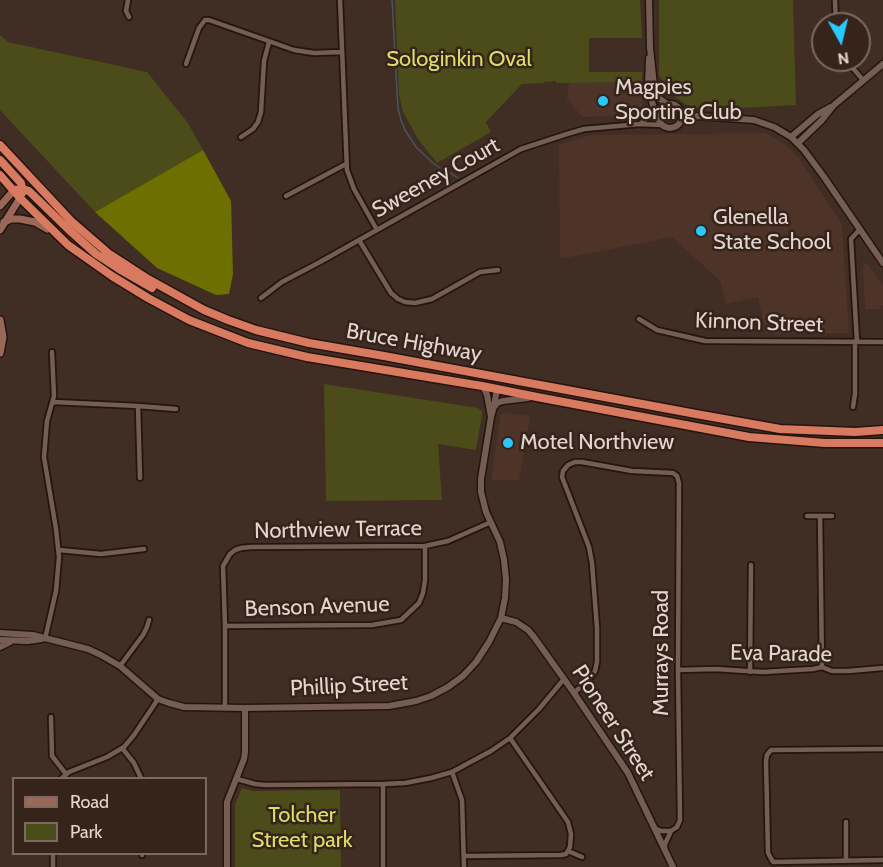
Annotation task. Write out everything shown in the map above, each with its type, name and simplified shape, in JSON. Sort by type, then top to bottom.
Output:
[{"type":"highway","name":"Bruce Highway","points":[[0,145],[71,221],[103,248],[148,279],[215,315],[256,330],[291,340],[780,429],[855,432],[883,430]]},
{"type":"highway","points":[[0,160],[19,181],[19,192],[32,194],[75,236],[113,266],[176,300],[215,315]]},
{"type":"highway","name":"Bruce Highway","points":[[0,175],[68,245],[112,276],[189,320],[264,348],[482,386],[749,437],[825,443],[883,442]]},
{"type":"highway","points":[[384,356],[408,364],[490,380],[497,389]]},
{"type":"main road","points":[[0,206],[19,192]]},
{"type":"main road","points":[[2,228],[19,192]]},
{"type":"main road","points":[[2,228],[16,219],[35,222],[43,225],[68,245]]},
{"type":"main road","points":[[0,320],[3,337],[0,353]]},
{"type":"street","points":[[128,0],[126,11],[129,17]]},
{"type":"street","points":[[340,0],[346,164],[350,181],[377,230]]},
{"type":"street","points":[[649,0],[650,48],[655,91],[667,104],[698,116]]},
{"type":"street","points":[[186,64],[203,18],[303,52],[342,52]]},
{"type":"street","points":[[241,137],[253,129],[261,112],[264,61],[269,42]]},
{"type":"street","points":[[650,48],[648,87],[654,109],[658,113]]},
{"type":"street","points":[[798,143],[834,105],[883,64]]},
{"type":"street","points":[[856,72],[863,80]]},
{"type":"street","points":[[667,104],[660,108],[658,120],[662,125],[670,128],[690,117],[698,116],[754,120],[774,127],[791,137],[798,143],[883,263]]},
{"type":"street","points":[[791,137],[818,114],[834,105]]},
{"type":"street","points":[[679,108],[682,115],[680,122]]},
{"type":"street","name":"Sweeney Court","points":[[640,123],[658,113]]},
{"type":"street","name":"Sweeney Court","points":[[261,298],[282,282],[521,149],[584,129],[640,123],[662,125]]},
{"type":"street","points":[[286,196],[346,164]]},
{"type":"street","points":[[854,407],[856,342],[851,239],[860,229]]},
{"type":"street","points":[[359,240],[391,293],[405,302],[415,303],[432,299],[480,272],[498,270]]},
{"type":"street","name":"Kinnon Street","points":[[639,319],[657,330],[705,341],[883,342]]},
{"type":"street","points":[[45,639],[59,570],[59,550],[44,457],[47,421],[54,402],[52,352]]},
{"type":"street","points":[[482,386],[487,395],[491,417]]},
{"type":"street","name":"Phillip Street","points":[[0,633],[30,635],[88,649],[120,666],[158,699],[184,707],[389,706],[431,696],[448,687],[470,669],[489,642],[501,618],[506,579],[504,560],[500,542],[486,512],[481,479],[497,389]]},
{"type":"street","points":[[494,406],[506,400],[537,397]]},
{"type":"street","points":[[54,402],[176,409]]},
{"type":"street","points":[[138,406],[140,478]]},
{"type":"street","name":"Murrays Road","points":[[574,693],[595,671],[597,628],[591,555],[564,484],[563,471],[568,465],[582,462],[632,471],[673,472],[679,483],[680,820],[670,831],[665,851]]},
{"type":"street","points":[[807,516],[832,516]]},
{"type":"street","points":[[820,516],[822,667]]},
{"type":"street","name":"Northview Terrace","points":[[225,708],[223,566],[235,550],[251,547],[425,546],[448,541],[491,522]]},
{"type":"street","name":"Benson Avenue","points":[[225,627],[372,625],[401,620],[419,603],[423,593],[425,546]]},
{"type":"street","points":[[59,550],[104,554],[144,549]]},
{"type":"street","points":[[750,672],[751,565]]},
{"type":"street","name":"Pioneer Street","points":[[501,618],[516,622],[528,630],[574,693],[628,773],[672,867]]},
{"type":"street","points":[[120,666],[143,635],[149,620]]},
{"type":"street","points":[[0,626],[8,634]]},
{"type":"street","name":"Phillip Street","points":[[0,640],[45,639]]},
{"type":"street","points":[[0,647],[7,643],[20,641]]},
{"type":"street","name":"Eva Parade","points":[[678,670],[715,669],[763,672],[822,667],[832,671],[883,668]]},
{"type":"street","points":[[237,779],[265,785],[383,784],[405,783],[452,772],[510,738],[539,709],[564,679]]},
{"type":"street","points":[[51,717],[52,756],[64,776],[122,748],[134,735],[158,699]]},
{"type":"street","points":[[227,867],[227,802],[246,752],[245,708]]},
{"type":"street","points":[[464,856],[560,855],[565,854],[571,845],[568,822],[510,738]]},
{"type":"street","points":[[122,748],[134,763],[141,777]]},
{"type":"street","points":[[883,749],[771,750],[766,761],[768,854],[773,862],[883,860]]},
{"type":"street","points":[[452,772],[462,800],[464,867]]},
{"type":"street","points":[[383,784],[383,867]]},
{"type":"street","points":[[846,822],[846,861]]},
{"type":"street","points":[[654,828],[670,831]]},
{"type":"street","points":[[568,850],[582,857]]},
{"type":"shaded area","name":"Magpies Sporting Club","points":[[642,82],[643,107],[635,116],[583,117],[567,100],[569,83]]},
{"type":"shaded area","name":"Glenella State School","points":[[766,133],[786,145],[798,157],[842,224],[849,333],[766,334],[758,297],[726,304],[720,281],[672,237],[560,259],[559,145],[591,135]]},
{"type":"shaded area","points":[[203,150],[231,201],[233,274],[229,294],[216,295],[157,268],[95,212]]},
{"type":"shaded area","points":[[866,262],[883,286],[881,309],[865,309],[863,265]]},
{"type":"shaded area","points":[[501,414],[530,416],[519,480],[491,480],[500,417]]},
{"type":"green space","name":"Sologinkin Oval","points":[[395,0],[640,0],[642,38],[589,38],[589,72],[642,72],[642,82],[556,83],[556,81],[522,84],[486,122],[491,132],[437,163],[418,139],[403,112],[399,94]]},
{"type":"green space","points":[[659,0],[793,0],[796,105],[704,110],[687,105],[675,97],[659,76]]},
{"type":"green space","points":[[0,35],[8,42],[147,72],[188,123],[203,150],[95,212],[0,110]]},
{"type":"green space","points":[[324,384],[478,408],[482,414],[476,450],[438,444],[442,500],[326,501]]},
{"type":"green space","name":"Tolcher Street park","points":[[242,788],[253,791],[340,790],[341,867],[235,867],[235,804]]},
{"type":"waterway","points":[[392,0],[398,109],[401,120],[416,147],[440,168]]},
{"type":"waterway","points":[[449,172],[458,178]]},
{"type":"place","name":"Magpies Sporting Club","points":[[603,101]]},
{"type":"place","name":"Glenella State School","points":[[701,231]]},
{"type":"place","name":"Motel Northview","points":[[508,443]]}]
